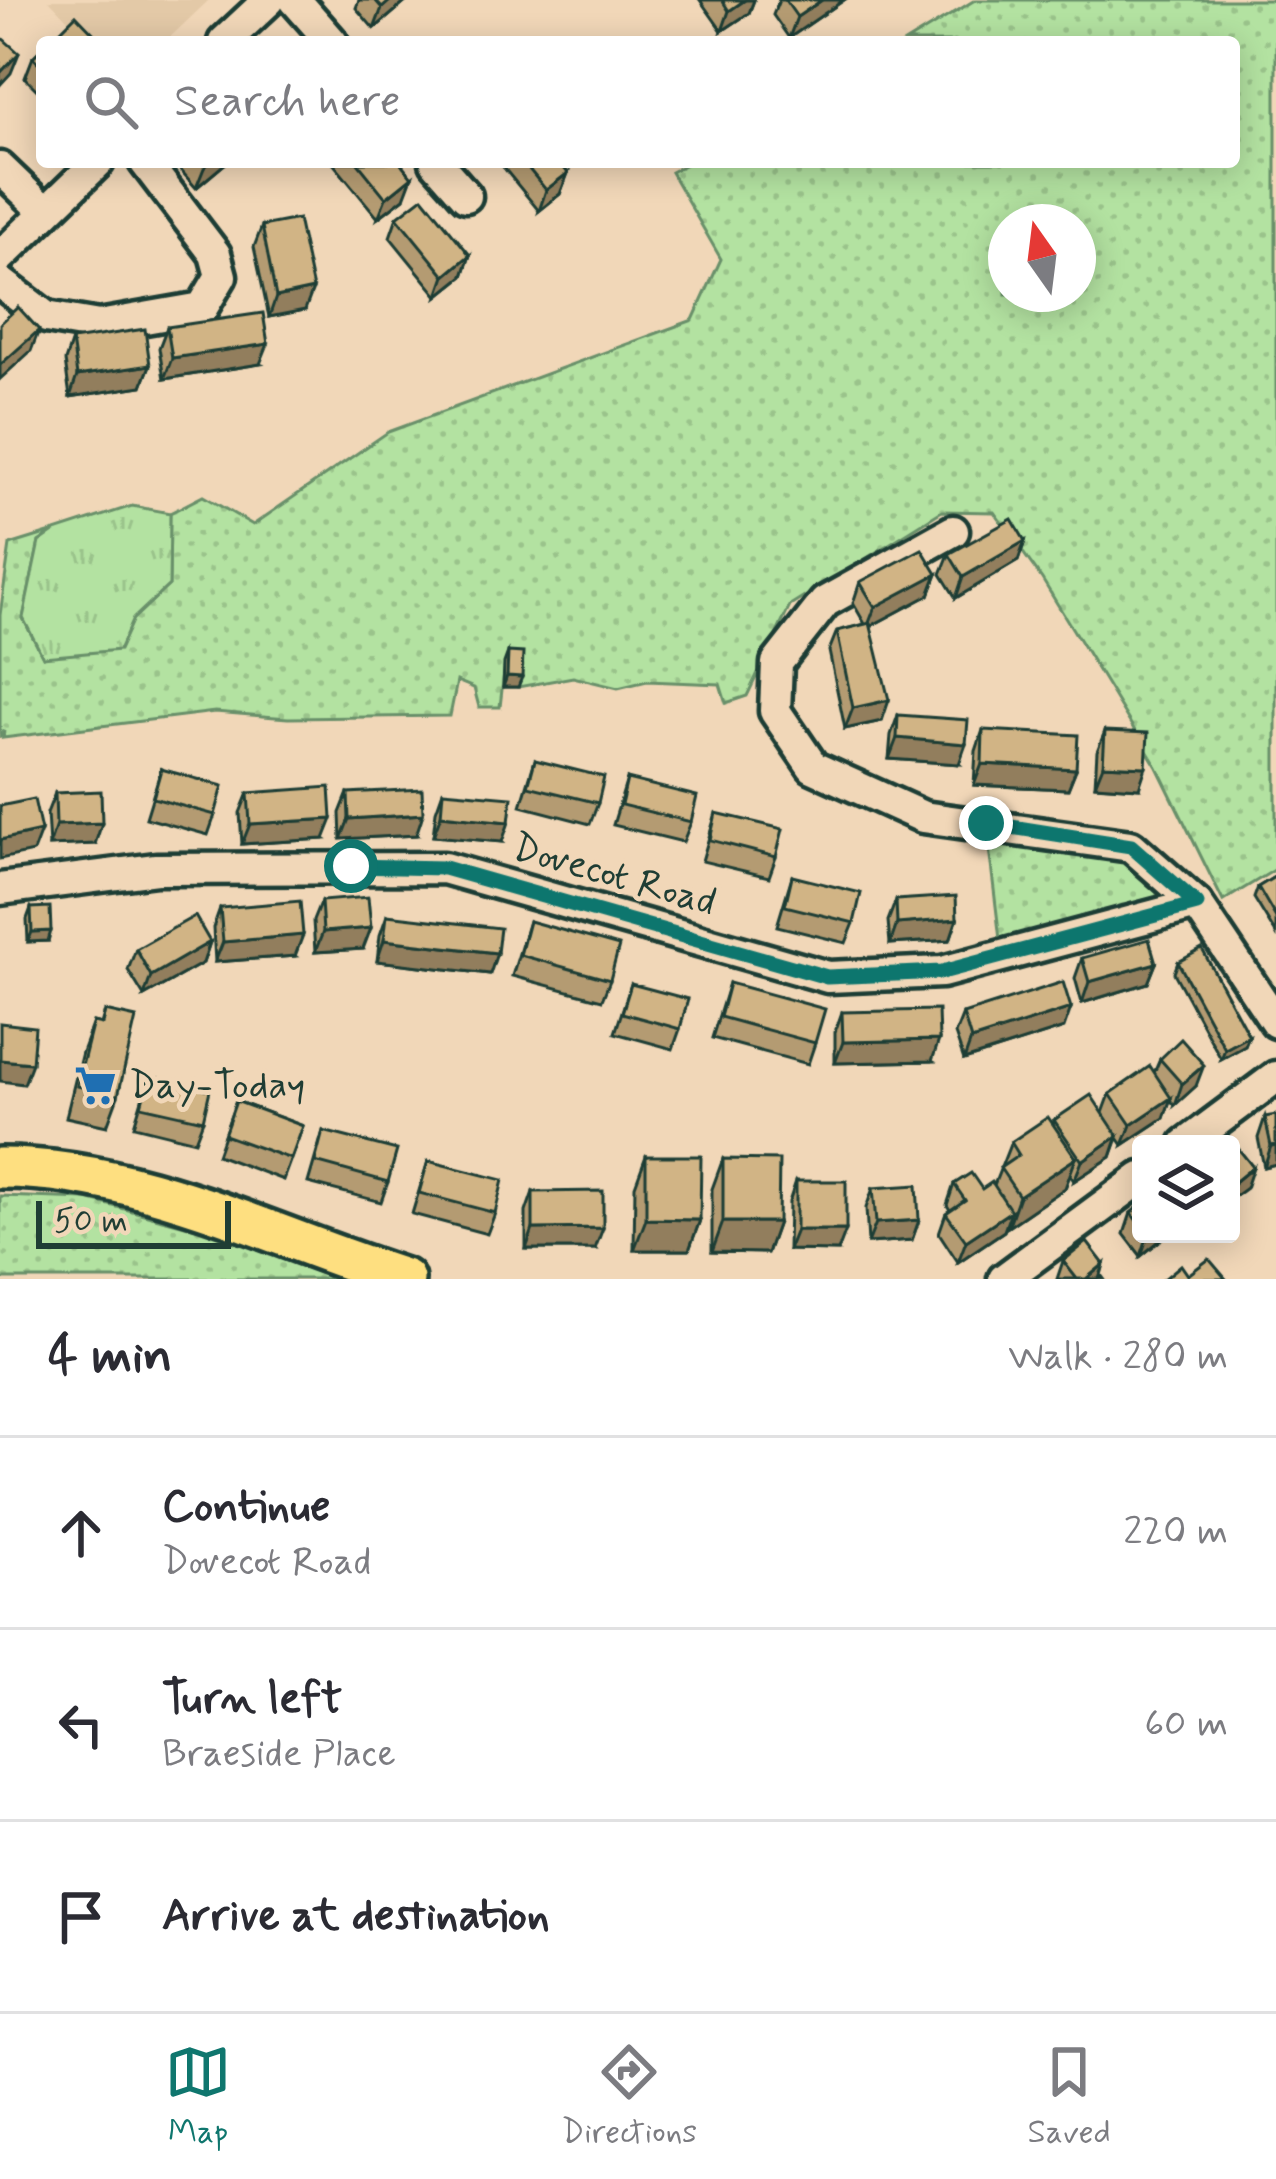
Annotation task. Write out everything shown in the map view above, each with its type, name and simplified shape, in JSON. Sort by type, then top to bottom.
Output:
[{"type":"main road","points":[[0,1168],[84,1177],[195,1202],[307,1248],[404,1279]]},
{"type":"street","points":[[230,36],[269,0]]},
{"type":"street","points":[[296,0],[327,36]]},
{"type":"street","points":[[0,168],[46,212]]},
{"type":"street","points":[[0,257],[92,168]]},
{"type":"street","points":[[0,282],[46,317],[99,326],[202,308],[221,276],[215,254],[150,168]]},
{"type":"street","points":[[441,168],[466,196]]},
{"type":"street","points":[[953,530],[825,602],[776,663],[775,711],[813,767],[922,817],[1131,846],[1197,904],[1276,1022]]},
{"type":"street","name":"Dovecot Road","points":[[0,890],[156,869],[444,868],[827,977],[942,972],[1197,904]]},
{"type":"street","points":[[1198,1135],[1276,1077]]},
{"type":"street","points":[[1004,1279],[1132,1185]]},
{"type":"shaded area","points":[[49,0],[209,0],[171,36],[83,36]]},
{"type":"green space","points":[[975,0],[1276,0],[1276,869],[1223,901],[1157,767],[1042,579],[994,512],[942,511],[790,606],[747,696],[726,703],[720,684],[647,681],[618,688],[573,677],[518,687],[519,664],[505,663],[500,707],[479,707],[474,688],[457,681],[450,716],[288,718],[215,712],[3,738],[4,730],[0,738],[0,615],[10,545],[55,531],[39,542],[23,618],[43,657],[133,619],[169,585],[170,513],[203,496],[253,525],[388,432],[693,320],[721,259],[671,172],[679,168],[1240,168],[1240,36],[916,36]]},
{"type":"green space","points":[[132,506],[170,513],[169,585],[133,619],[119,650],[43,657],[23,618],[39,542],[55,531]]},
{"type":"green space","points":[[986,823],[1131,846],[1197,904],[1002,956]]},
{"type":"green space","points":[[0,1196],[87,1199],[223,1235],[335,1279],[0,1279]]},
{"type":"building","points":[[722,0],[745,0],[729,11]]},
{"type":"building","points":[[785,0],[822,0],[797,17]]},
{"type":"building","points":[[76,15],[96,36],[55,36]]},
{"type":"building","points":[[0,36],[19,53],[0,73]]},
{"type":"building","points":[[362,168],[405,168],[412,177],[386,198]]},
{"type":"building","points":[[528,168],[564,168],[568,173],[546,190]]},
{"type":"building","points":[[423,197],[470,255],[445,276],[397,217]]},
{"type":"building","points":[[298,219],[313,289],[276,297],[262,226]]},
{"type":"building","points":[[18,307],[39,330],[0,365],[0,324]]},
{"type":"building","points":[[263,313],[268,344],[172,358],[167,327]]},
{"type":"building","points":[[145,329],[150,365],[77,376],[72,340]]},
{"type":"building","points":[[1012,519],[1025,541],[963,577],[949,554]]},
{"type":"building","points":[[922,549],[937,574],[875,607],[860,582]]},
{"type":"building","points":[[870,623],[889,700],[853,708],[837,631]]},
{"type":"building","points":[[508,652],[523,653],[522,677],[507,676]]},
{"type":"building","points":[[898,715],[968,720],[966,744],[897,738]]},
{"type":"building","points":[[983,730],[1078,735],[1076,769],[982,764]]},
{"type":"building","points":[[1105,731],[1148,733],[1146,767],[1103,765]]},
{"type":"building","points":[[535,760],[604,777],[598,803],[528,786]]},
{"type":"building","points":[[161,769],[223,786],[215,815],[153,798]]},
{"type":"building","points":[[627,779],[697,796],[691,822],[621,805]]},
{"type":"building","points":[[330,787],[332,819],[250,824],[248,793]]},
{"type":"building","points":[[422,789],[423,814],[349,819],[348,793]]},
{"type":"building","points":[[101,791],[102,823],[56,825],[55,793]]},
{"type":"building","points":[[443,791],[512,797],[509,822],[441,815]]},
{"type":"building","points":[[34,799],[41,831],[0,840],[0,806]]},
{"type":"building","points":[[716,813],[783,829],[776,857],[710,840]]},
{"type":"building","points":[[792,876],[861,893],[854,923],[785,906]]},
{"type":"building","points":[[1276,876],[1276,918],[1258,887]]},
{"type":"building","points":[[956,896],[957,919],[897,924],[896,900]]},
{"type":"building","points":[[368,897],[371,928],[323,932],[321,901]]},
{"type":"building","points":[[300,901],[303,935],[223,942],[220,908]]},
{"type":"building","points":[[50,907],[51,931],[32,932],[31,908]]},
{"type":"building","points":[[387,915],[500,928],[497,953],[384,940]]},
{"type":"building","points":[[195,916],[210,942],[151,976],[136,949]]},
{"type":"building","points":[[529,921],[619,946],[610,980],[520,955]]},
{"type":"building","points":[[1149,939],[1156,963],[1089,982],[1082,958]]},
{"type":"building","points":[[1202,949],[1249,1036],[1225,1049],[1178,962]]},
{"type":"building","points":[[1063,982],[1071,1008],[971,1040],[963,1014]]},
{"type":"building","points":[[729,983],[825,1009],[815,1043],[720,1017]]},
{"type":"building","points":[[631,984],[688,999],[680,1029],[622,1013]]},
{"type":"building","points":[[938,1010],[939,1040],[843,1042],[842,1012]]},
{"type":"building","points":[[105,1011],[136,1018],[118,1096],[77,1086],[93,1022],[102,1024]]},
{"type":"building","points":[[0,1023],[35,1027],[32,1063],[0,1060]]},
{"type":"building","points":[[1181,1039],[1204,1065],[1182,1084],[1160,1059]]},
{"type":"building","points":[[1150,1066],[1171,1098],[1131,1125],[1110,1094]]},
{"type":"building","points":[[149,1076],[210,1090],[203,1120],[141,1106]]},
{"type":"building","points":[[1091,1095],[1118,1136],[1082,1161],[1054,1120]]},
{"type":"building","points":[[236,1101],[303,1126],[291,1159],[224,1135]]},
{"type":"building","points":[[1276,1115],[1276,1145],[1271,1146],[1265,1117]]},
{"type":"building","points":[[1048,1117],[1076,1158],[1019,1196],[1000,1168],[1019,1155],[1011,1142]]},
{"type":"building","points":[[323,1131],[397,1150],[388,1182],[315,1162]]},
{"type":"building","points":[[1240,1151],[1253,1167],[1240,1178]]},
{"type":"building","points":[[646,1156],[701,1156],[700,1220],[646,1219]]},
{"type":"building","points":[[723,1159],[779,1160],[778,1222],[723,1222]]},
{"type":"building","points":[[428,1161],[503,1180],[495,1213],[419,1193]]},
{"type":"building","points":[[971,1173],[982,1189],[992,1182],[1011,1211],[966,1241],[946,1213],[965,1200],[954,1184]]},
{"type":"building","points":[[796,1181],[846,1181],[846,1230],[796,1230]]},
{"type":"building","points":[[917,1185],[919,1220],[876,1223],[873,1188]]},
{"type":"building","points":[[603,1191],[603,1228],[533,1229],[533,1192]]},
{"type":"building","points":[[1087,1242],[1104,1264],[1086,1279],[1077,1279],[1063,1261]]},
{"type":"building","points":[[1209,1259],[1226,1279],[1164,1279],[1181,1265],[1188,1275]]},
{"type":"place","name":"Day-Today","points":[[95,1086]]},
{"type":"route","points":[[351,866],[444,868],[827,977],[942,972],[1197,904],[1131,846],[986,823]]}]
